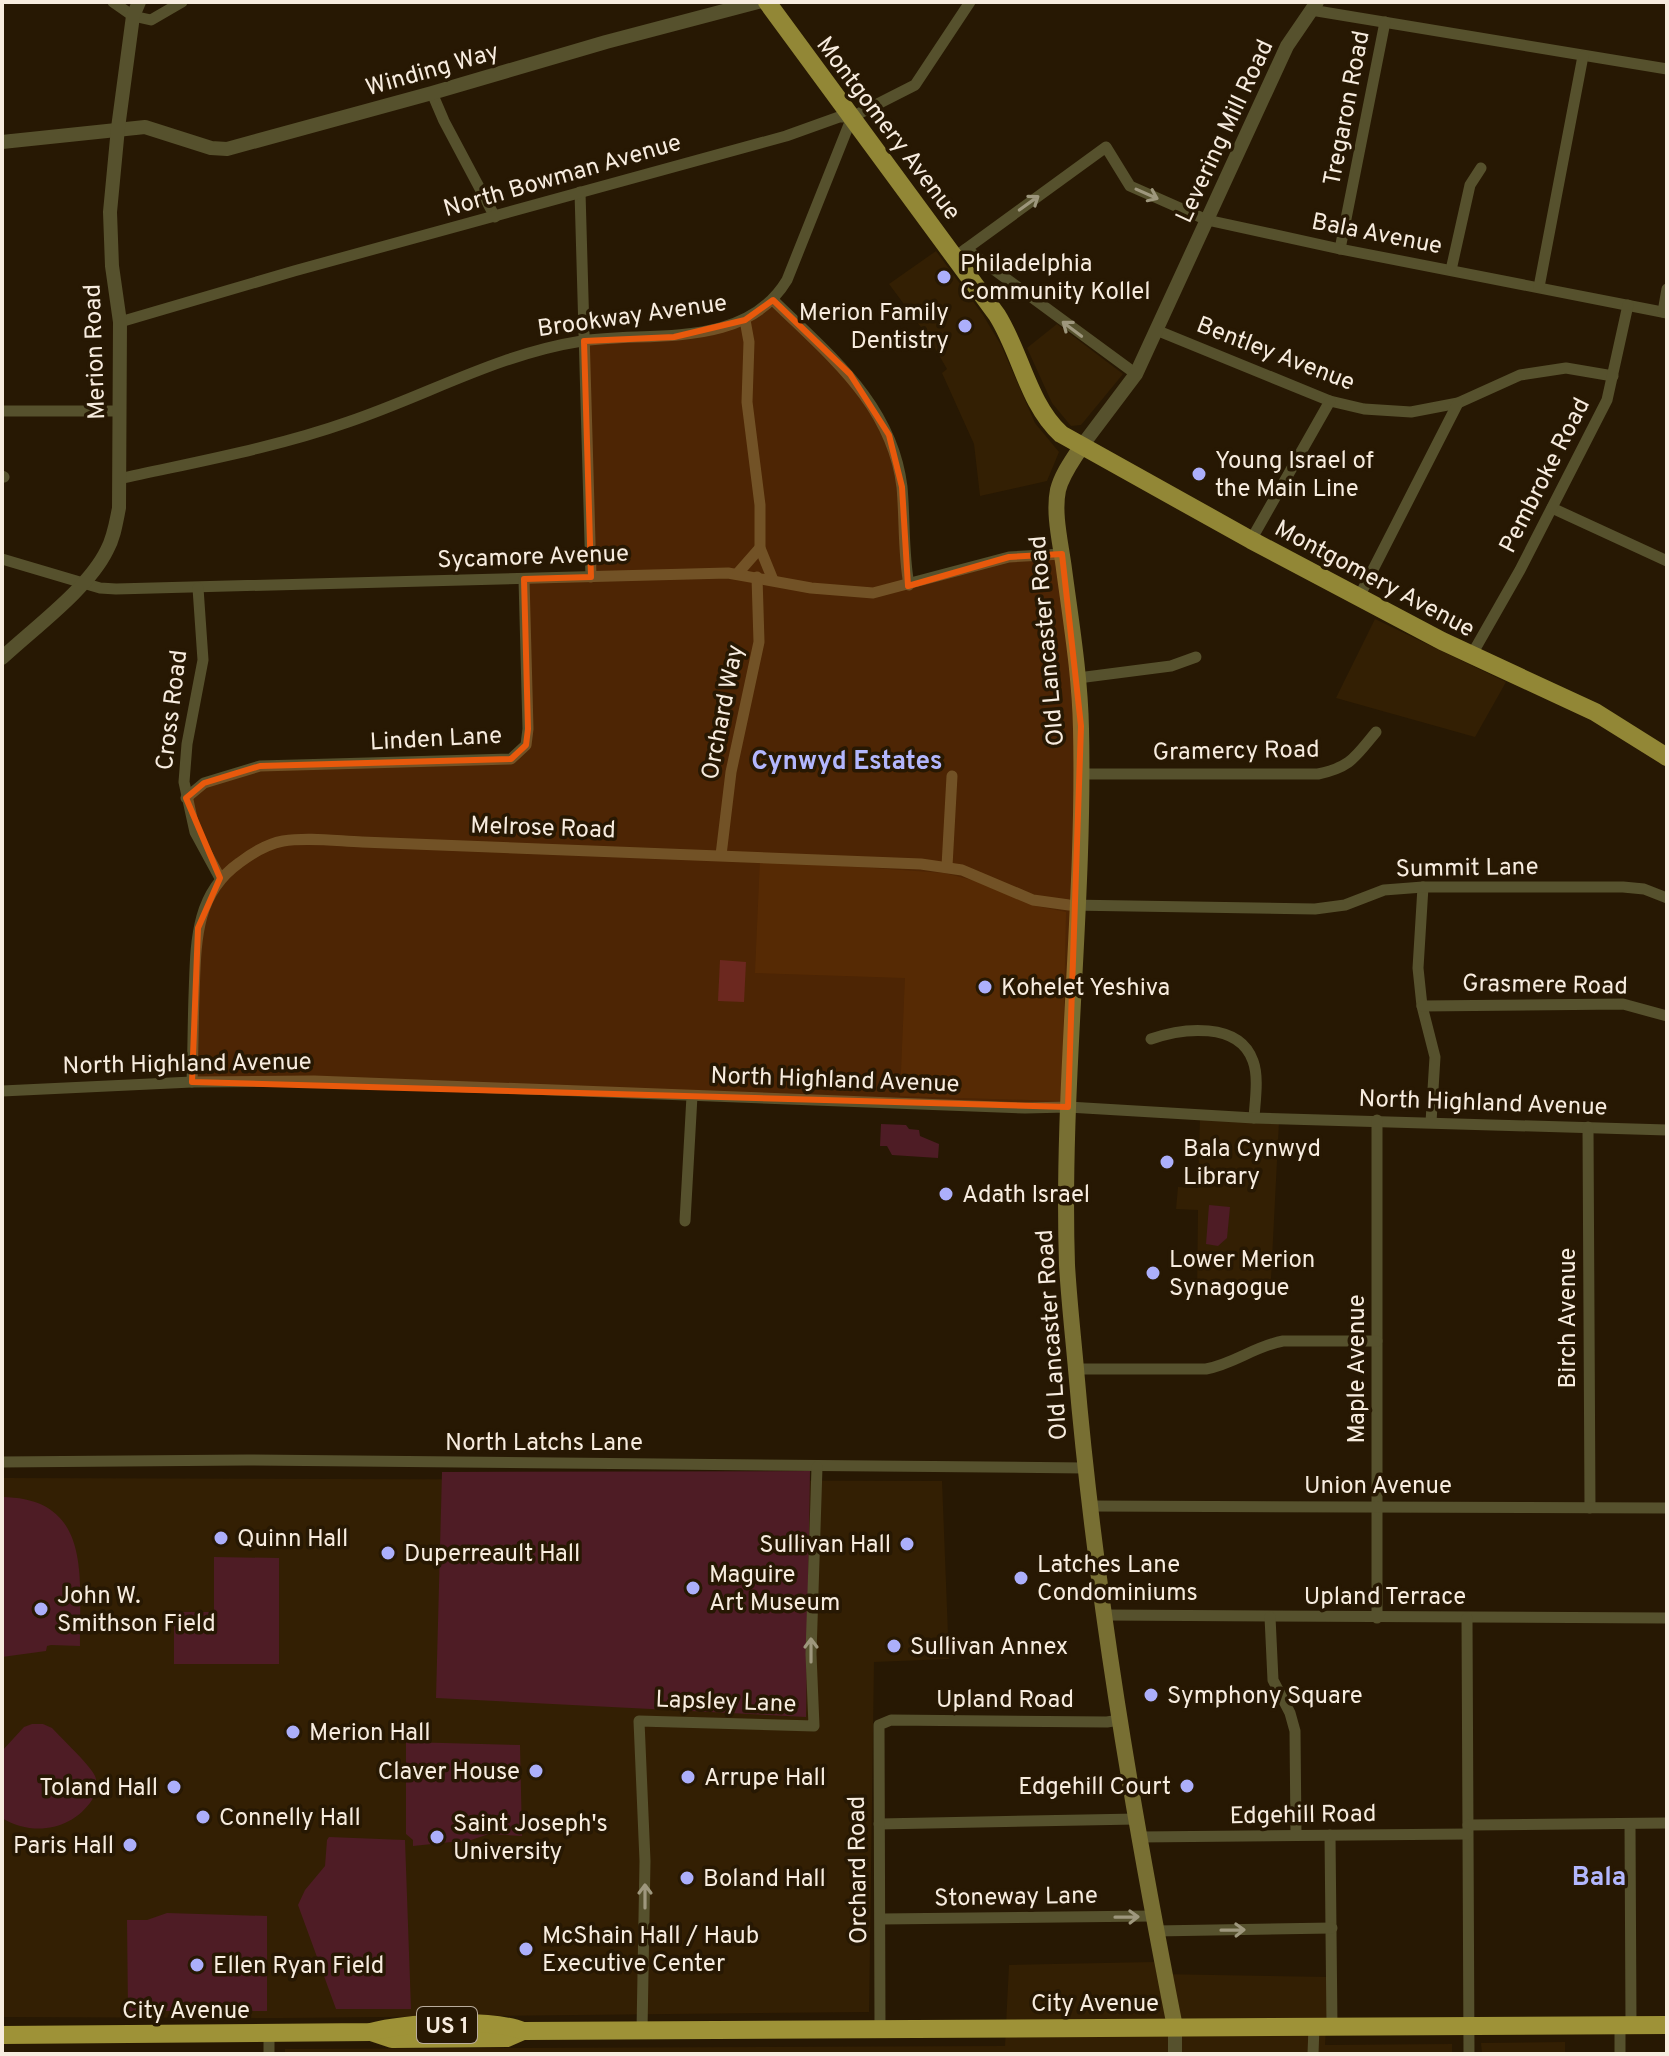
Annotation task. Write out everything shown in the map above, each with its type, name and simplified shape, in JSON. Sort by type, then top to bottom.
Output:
[{"type":"highway","name":"City Avenue","points":[[2,2035],[371,2032],[392,2039],[507,2038],[523,2031],[1667,2025]]},
{"type":"main road","name":"Montgomery Avenue","points":[[767,2],[852,117],[961,253],[1004,326],[1047,419],[1061,434],[1251,540],[1471,656],[1595,712],[1667,757]]},
{"type":"main road","name":"Old Lancaster Road","points":[[1081,447],[1058,490],[1062,554],[1078,678],[1081,774],[1068,1107],[1067,1266],[1085,1468],[1103,1615],[1154,1924],[1175,2027]]},
{"type":"street","points":[[113,2],[136,9],[151,20],[182,2]]},
{"type":"street","name":"Winding Way","points":[[118,128],[145,127],[211,148],[227,149],[758,2]]},
{"type":"street","name":"North Bowman Avenue","points":[[120,322],[786,136],[839,117],[852,117],[915,85],[970,2]]},
{"type":"street","points":[[1314,6],[1385,22],[1667,69]]},
{"type":"street","name":"Levering Mill Road","points":[[1081,447],[1136,374],[1287,46],[1314,6]]},
{"type":"street","name":"Merion Road","points":[[2,658],[84,582],[100,562],[116,526],[120,322],[112,266],[110,212],[118,128],[136,9]]},
{"type":"street","name":"Tregaron Road","points":[[1340,249],[1385,22]]},
{"type":"street","points":[[1539,287],[1583,56]]},
{"type":"street","points":[[432,93],[495,217]]},
{"type":"street","name":"Brookway Avenue","points":[[119,479],[255,449],[348,422],[509,357],[584,341],[674,337],[745,320],[773,300],[787,280],[852,117]]},
{"type":"street","points":[[2,142],[118,128]]},
{"type":"street","name":"Bala Avenue","points":[[961,253],[1106,147],[1130,186],[1207,220],[1665,312]]},
{"type":"street","points":[[1451,270],[1470,185],[1481,168]]},
{"type":"street","points":[[580,192],[591,577]]},
{"type":"street","points":[[961,253],[1136,374]]},
{"type":"street","points":[[1665,312],[1667,289]]},
{"type":"street","points":[[773,300],[850,374],[874,407],[889,435],[902,487],[909,585]]},
{"type":"street","name":"Pembroke Road","points":[[1471,656],[1607,400],[1628,305]]},
{"type":"street","points":[[745,320],[749,342],[747,402],[760,505],[760,548],[773,580]]},
{"type":"street","name":"Bentley Avenue","points":[[1156,330],[1330,401],[1364,409],[1411,412],[1458,403],[1520,375],[1566,368],[1613,376]]},
{"type":"street","points":[[1251,540],[1330,401]]},
{"type":"street","points":[[1359,597],[1458,403]]},
{"type":"street","points":[[2,411],[119,411]]},
{"type":"street","points":[[1552,508],[1667,561]]},
{"type":"street","points":[[738,573],[760,548]]},
{"type":"street","name":"Sycamore Avenue","points":[[2,559],[100,588],[116,589],[738,573],[845,593],[881,593],[1009,557],[1062,554]]},
{"type":"street","points":[[100,562],[101,576],[116,589]]},
{"type":"street","name":"Orchard Way","points":[[721,855],[731,772],[759,642],[757,577]]},
{"type":"street","name":"Linden Lane","points":[[186,798],[204,783],[260,766],[493,762],[511,759],[526,745],[528,729],[524,579]]},
{"type":"street","name":"Cross Road","points":[[198,588],[203,660],[187,744],[186,798],[195,832],[220,878]]},
{"type":"street","points":[[1078,678],[1171,666],[1196,657]]},
{"type":"street","name":"Gramercy Road","points":[[1081,774],[1318,774],[1349,763],[1376,732]]},
{"type":"street","points":[[185,773],[204,783]]},
{"type":"street","points":[[947,866],[952,776]]},
{"type":"street","name":"Melrose Road","points":[[192,1082],[198,928],[205,904],[220,878],[251,854],[274,844],[295,840],[947,866],[1033,900],[1077,904]]},
{"type":"street","points":[[1423,887],[1418,947],[1422,1006],[1435,1057],[1431,1122]]},
{"type":"street","name":"Summit Lane","points":[[1077,904],[1315,909],[1345,905],[1384,890],[1423,887],[1623,887],[1644,889],[1667,898]]},
{"type":"street","name":"Grasmere Road","points":[[1422,1006],[1623,1004],[1667,1016]]},
{"type":"street","points":[[1151,1039],[1184,1032],[1214,1032],[1229,1035],[1238,1041],[1248,1051],[1255,1066],[1254,1118]]},
{"type":"street","name":"North Highland Avenue","points":[[2,1091],[192,1082],[314,1081],[1025,1108],[1068,1107],[1254,1118],[1667,1130]]},
{"type":"street","points":[[685,1221],[692,1096]]},
{"type":"street","name":"Maple Avenue","points":[[1377,1120],[1377,1618]]},
{"type":"street","name":"Birch Avenue","points":[[1588,1127],[1590,1508]]},
{"type":"street","points":[[1076,1369],[1206,1369],[1223,1366],[1269,1343],[1377,1341]]},
{"type":"street","name":"North Latchs Lane","points":[[2,1462],[247,1460],[1085,1468]]},
{"type":"street","name":"Lapsley Lane","points":[[642,2030],[645,1861],[639,1721],[814,1726],[811,1654],[817,1467]]},
{"type":"street","name":"Union Avenue","points":[[1089,1506],[1667,1508]]},
{"type":"street","name":"Upland Terrace","points":[[1103,1615],[1667,1618]]},
{"type":"street","points":[[1270,1617],[1271,1673],[1295,1731],[1296,1835]]},
{"type":"street","points":[[1467,1618],[1469,2054]]},
{"type":"street","name":"Upland Road","points":[[891,1720],[1119,1720]]},
{"type":"street","name":"Orchard Road","points":[[880,2029],[878,1729],[882,1722],[891,1720]]},
{"type":"street","points":[[879,1824],[1137,1819]]},
{"type":"street","name":"Edgehill Road","points":[[1139,1837],[1330,1835],[1667,1823]]},
{"type":"street","points":[[1620,2054],[1626,2025],[1630,1824]]},
{"type":"street","points":[[1313,2054],[1323,2027],[1332,1928],[1330,1835]]},
{"type":"street","name":"Stoneway Lane","points":[[881,1919],[1332,1928]]},
{"type":"street","points":[[1175,2027],[1175,2054]]},
{"type":"street","points":[[269,2033],[269,2054]]},
{"type":"highlighted area","points":[[773,300],[850,374],[889,435],[902,487],[908,586],[1009,557],[1062,554],[1081,726],[1068,1107],[192,1082],[198,928],[220,878],[186,798],[204,783],[260,766],[511,759],[526,745],[528,729],[524,579],[591,577],[584,341],[674,337],[745,320]]},
{"type":"shaded area","points":[[936,251],[983,315],[1001,345],[1035,423],[1059,452],[1047,481],[980,496],[974,444],[942,373],[947,369],[929,338],[889,284]]},
{"type":"shaded area","points":[[1057,324],[1123,374],[1081,425],[1071,426],[1052,403],[1027,348]]},
{"type":"shaded area","points":[[1375,619],[1506,682],[1475,737],[1336,698]]},
{"type":"shaded area","name":"Kohelet Yeshiva","points":[[760,860],[944,873],[976,881],[1036,906],[1066,912],[1062,1101],[900,1096],[905,978],[755,973]]},
{"type":"shaded area","points":[[720,960],[746,962],[744,1002],[718,1001]]},
{"type":"shaded area","points":[[1200,1116],[1279,1122],[1270,1298],[1197,1298],[1198,1210],[1176,1209],[1178,1187],[1198,1188]]},
{"type":"shaded area","points":[[881,1124],[906,1125],[909,1129],[919,1130],[920,1136],[939,1144],[938,1158],[892,1155],[887,1146],[880,1146]]},
{"type":"shaded area","points":[[1209,1205],[1230,1207],[1227,1238],[1218,1246],[1206,1244]]},
{"type":"shaded area","points":[[810,1471],[806,1717],[436,1698],[442,1472]]},
{"type":"shaded area","name":"Saint Joseph's University","points":[[2,1478],[942,1481],[949,1659],[874,1662],[869,2012],[283,2018],[2,2017]]},
{"type":"shaded area","name":"John W. Smithson Field","points":[[2,1497],[32,1501],[53,1511],[67,1527],[79,1570],[80,1646],[51,1645],[47,1646],[46,1651],[2,1657]]},
{"type":"shaded area","points":[[214,1557],[279,1558],[279,1664],[174,1664],[174,1612],[214,1612]]},
{"type":"shaded area","points":[[32,1724],[52,1728],[88,1766],[96,1779],[95,1795],[84,1810],[63,1824],[39,1829],[2,1818],[2,1751],[24,1727]]},
{"type":"shaded area","points":[[406,1742],[520,1745],[522,1836],[489,1834],[471,1840],[413,1846],[413,1840],[406,1834]]},
{"type":"shaded area","points":[[329,1837],[405,1840],[411,2009],[336,2009],[298,1905],[305,1890],[325,1866]]},
{"type":"shaded area","name":"Ellen Ryan Field","points":[[167,1913],[267,1916],[267,2011],[128,2011],[127,1920],[147,1920]]},
{"type":"shaded area","points":[[1154,1962],[1157,1974],[1329,1977],[1325,2045],[1452,2044],[1452,2054],[285,2054],[285,2049],[1005,2046],[1009,1965]]},
{"type":"shaded area","points":[[1565,2042],[1565,2054],[1482,2054],[1481,2043]]},
{"type":"place","name":"Philadelphia Community Kollel","points":[[944,277]]},
{"type":"place","name":"Merion Family Dentistry","points":[[965,326]]},
{"type":"place","name":"Young Israel of the Main Line","points":[[1199,474]]},
{"type":"place","name":"Kohelet Yeshiva","points":[[985,987]]},
{"type":"place","name":"Bala Cynwyd Library","points":[[1167,1162]]},
{"type":"place","name":"Adath Israel","points":[[946,1194]]},
{"type":"place","name":"Lower Merion Synagogue","points":[[1153,1273]]},
{"type":"place","name":"Quinn Hall","points":[[221,1538]]},
{"type":"place","name":"Sullivan Hall","points":[[907,1544]]},
{"type":"place","name":"Duperreault Hall","points":[[388,1553]]},
{"type":"place","name":"Latches Lane Condominiums","points":[[1021,1578]]},
{"type":"place","name":"Maguire Art Museum","points":[[693,1588]]},
{"type":"place","name":"John W. Smithson Field","points":[[41,1609]]},
{"type":"place","name":"Sullivan Annex","points":[[894,1646]]},
{"type":"place","name":"Symphony Square","points":[[1151,1695]]},
{"type":"place","name":"Merion Hall","points":[[293,1732]]},
{"type":"place","name":"Claver House","points":[[536,1771]]},
{"type":"place","name":"Arrupe Hall","points":[[688,1777]]},
{"type":"place","name":"Edgehill Court","points":[[1187,1786]]},
{"type":"place","name":"Toland Hall","points":[[174,1787]]},
{"type":"place","name":"Connelly Hall","points":[[203,1817]]},
{"type":"place","name":"Saint Joseph's University","points":[[437,1837]]},
{"type":"place","name":"Paris Hall","points":[[130,1845]]},
{"type":"place","name":"Boland Hall","points":[[687,1878]]},
{"type":"place","name":"McShain Hall / Haub Executive Center","points":[[526,1949]]},
{"type":"place","name":"Ellen Ryan Field","points":[[197,1965]]},
{"type":"district","name":"Cynwyd Estates","points":[[847,760]]},
{"type":"district","name":"Bala","points":[[1599,1876]]}]
